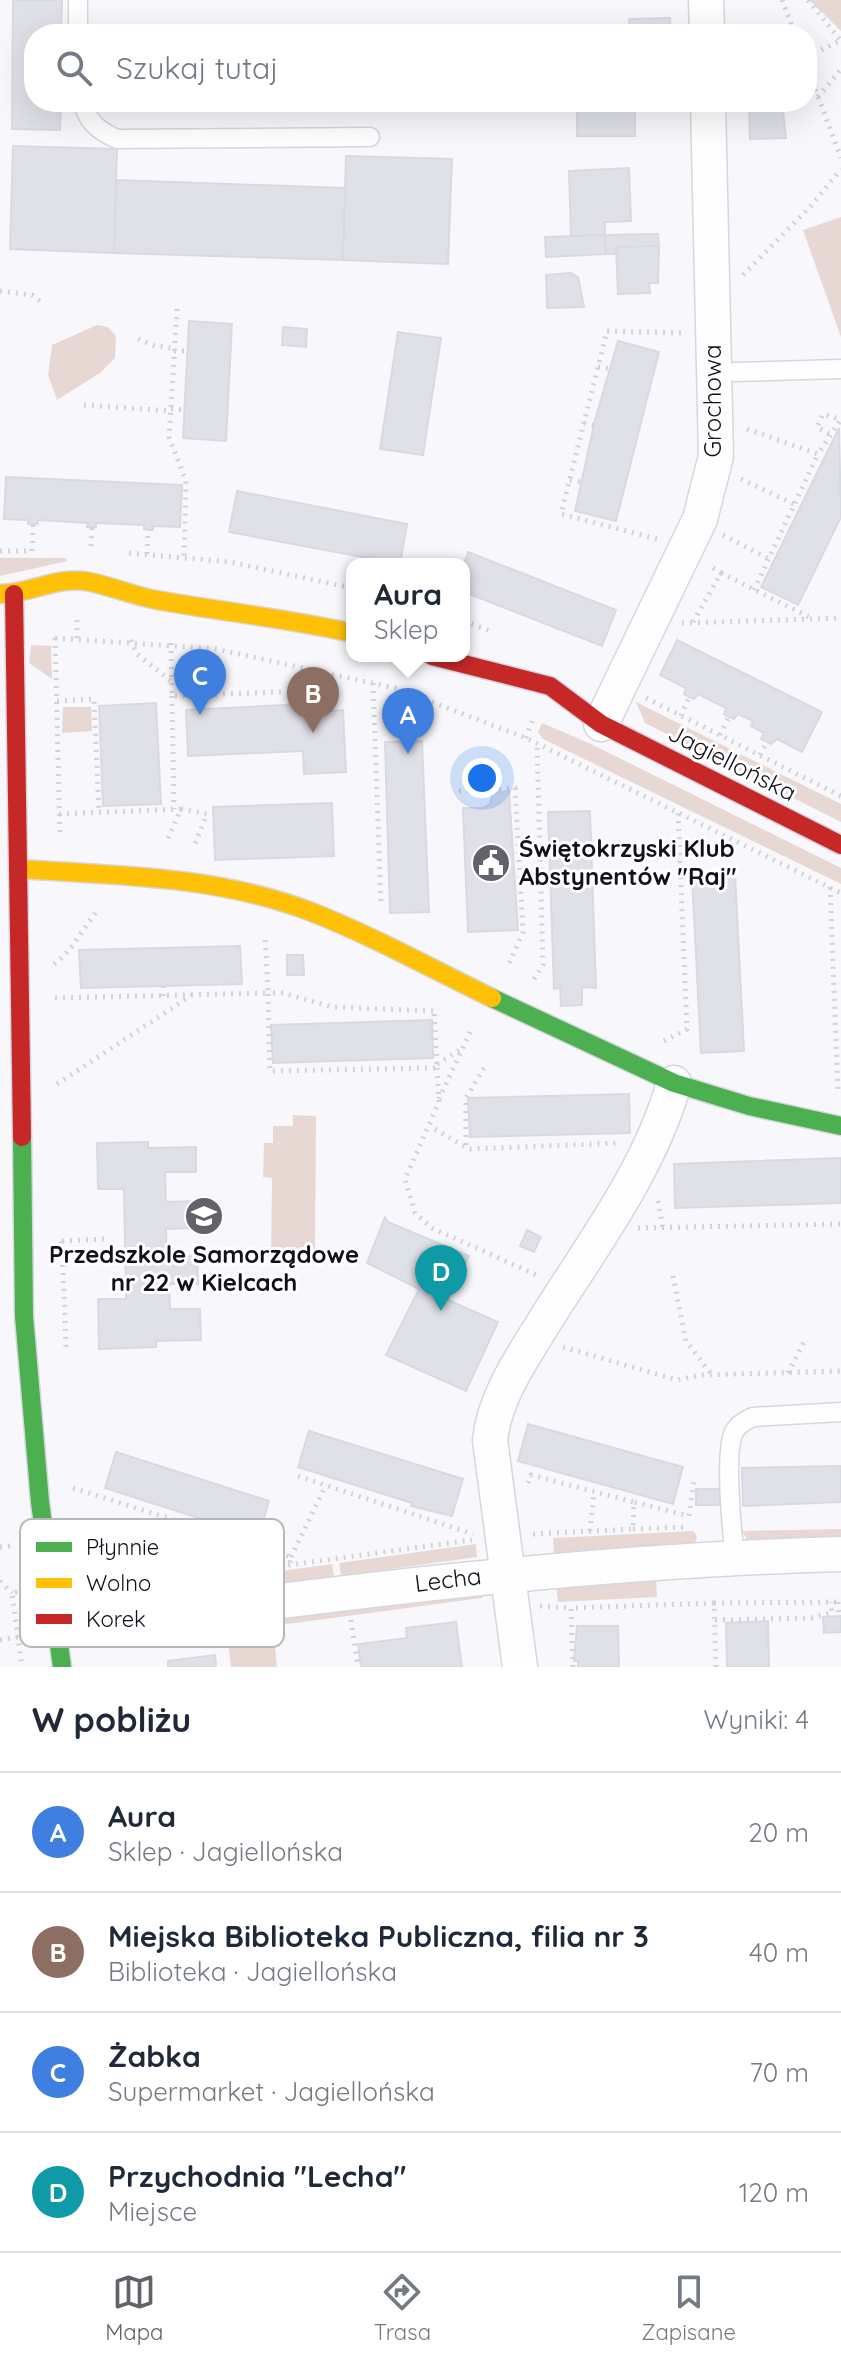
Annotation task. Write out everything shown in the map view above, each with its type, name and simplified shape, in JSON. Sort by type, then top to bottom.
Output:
[{"type":"street","points":[[706,0],[707,24]]},
{"type":"street","name":"Grochowa","points":[[601,724],[700,519],[716,456],[708,112]]},
{"type":"street","points":[[7,594],[70,580],[91,581],[155,600],[262,614],[346,632]]},
{"type":"street","points":[[7,594],[49,606]]},
{"type":"street","points":[[7,594],[18,869],[24,1316],[42,1519]]},
{"type":"street","points":[[114,607],[155,600]]},
{"type":"street","name":"Jagiellońska","points":[[450,662],[523,677],[550,686],[601,724],[841,845]]},
{"type":"street","name":"Jagiellońska","points":[[459,665],[504,695]]},
{"type":"street","name":"Jagiellońska","points":[[559,719],[601,724]]},
{"type":"street","points":[[18,869],[168,879],[263,898],[308,911],[674,1083],[749,1106],[841,1126]]},
{"type":"street","points":[[520,1667],[510,1573],[490,1440],[497,1405],[651,1148],[674,1083]]},
{"type":"street","name":"Lecha","points":[[284,1599],[510,1573],[735,1557],[841,1554]]},
{"type":"street","points":[[59,1647],[62,1667]]},
{"type":"lane","points":[[78,0],[78,24]]},
{"type":"lane","points":[[85,112],[100,132],[117,139],[370,137]]},
{"type":"lane","points":[[734,372],[841,369]]},
{"type":"lane","points":[[0,1135],[22,1134]]},
{"type":"lane","points":[[735,1557],[731,1456],[732,1436],[740,1424],[753,1417],[841,1412]]},
{"type":"path","points":[[782,0],[791,24]]},
{"type":"path","points":[[808,0],[841,40],[817,52]]},
{"type":"path","points":[[841,69],[817,98],[841,158]]},
{"type":"path","points":[[741,278],[811,206],[841,169]]},
{"type":"path","points":[[0,291],[32,295],[41,302]]},
{"type":"path","points":[[177,309],[169,437],[186,481],[184,558]]},
{"type":"path","points":[[663,541],[561,514],[607,331],[674,331],[690,336]]},
{"type":"path","points":[[138,339],[155,346],[187,351]]},
{"type":"path","points":[[598,367],[610,369]]},
{"type":"path","points":[[84,405],[185,410]]},
{"type":"path","points":[[754,590],[818,454],[840,419],[823,414],[817,427],[829,434]]},
{"type":"path","points":[[584,423],[596,426]]},
{"type":"path","points":[[735,425],[818,454]]},
{"type":"path","points":[[731,474],[794,504]]},
{"type":"path","points":[[570,480],[582,482]]},
{"type":"path","points":[[32,551],[33,524]]},
{"type":"path","points":[[78,551],[91,551],[92,527]]},
{"type":"path","points":[[147,554],[148,530]]},
{"type":"path","points":[[715,531],[769,559]]},
{"type":"path","points":[[0,551],[48,551]]},
{"type":"path","points":[[119,553],[230,562],[346,587]]},
{"type":"path","points":[[721,573],[812,618]]},
{"type":"path","points":[[77,618],[77,638]]},
{"type":"path","points":[[671,624],[841,618]]},
{"type":"path","points":[[45,638],[171,643],[373,683],[467,713],[537,743],[841,893]]},
{"type":"path","points":[[55,638],[61,872]]},
{"type":"path","points":[[131,640],[137,654],[172,683]]},
{"type":"path","points":[[171,643],[174,809]]},
{"type":"path","points":[[172,696],[307,691],[318,670]]},
{"type":"path","points":[[373,683],[381,920]]},
{"type":"path","points":[[637,693],[841,796]]},
{"type":"path","points":[[681,716],[689,697]]},
{"type":"path","points":[[57,701],[94,699],[99,812]]},
{"type":"path","points":[[720,735],[729,717]]},
{"type":"path","points":[[526,738],[533,719]]},
{"type":"path","points":[[760,755],[767,742]]},
{"type":"path","points":[[528,989],[543,965],[537,743]]},
{"type":"path","points":[[459,791],[515,788],[523,932],[492,995]]},
{"type":"path","points":[[59,814],[181,809],[162,848]]},
{"type":"path","points":[[633,1063],[641,1050],[645,1053],[687,1029],[678,812]]},
{"type":"path","points":[[53,965],[66,956],[75,938],[105,901],[132,877]]},
{"type":"path","points":[[824,1091],[839,1093],[830,887]]},
{"type":"path","points":[[263,898],[270,1071],[437,1066],[463,1048]]},
{"type":"path","points":[[53,951],[54,976]]},
{"type":"path","points":[[833,957],[841,951]]},
{"type":"path","points":[[432,967],[439,1100]]},
{"type":"path","points":[[209,985],[209,994]]},
{"type":"path","points":[[163,986],[163,996]]},
{"type":"path","points":[[54,987],[55,1013]]},
{"type":"path","points":[[117,987],[117,997]]},
{"type":"path","points":[[54,998],[283,993],[332,1007],[449,1009]]},
{"type":"path","points":[[57,1084],[192,995]]},
{"type":"path","points":[[474,1018],[405,1179],[415,1213],[432,1228],[553,1283]]},
{"type":"path","points":[[399,1059],[399,1069]]},
{"type":"path","points":[[355,1061],[356,1070]]},
{"type":"path","points":[[307,1062],[308,1071]]},
{"type":"path","points":[[466,1145],[466,1098],[487,1063]]},
{"type":"path","points":[[57,1070],[58,1097]]},
{"type":"path","points":[[435,1129],[469,1149],[631,1143]]},
{"type":"path","points":[[623,1228],[841,1224]]},
{"type":"path","points":[[62,1227],[66,1351]]},
{"type":"path","points":[[62,1241],[104,1239]]},
{"type":"path","points":[[673,1276],[686,1341],[712,1375]]},
{"type":"path","points":[[788,1373],[806,1338]]},
{"type":"path","points":[[534,1339],[677,1380],[712,1375],[841,1371]]},
{"type":"path","points":[[70,1474],[71,1501]]},
{"type":"path","points":[[524,1492],[531,1475],[689,1516]]},
{"type":"path","points":[[284,1561],[484,1538],[298,1476]]},
{"type":"path","points":[[290,1560],[331,1478]]},
{"type":"path","points":[[532,1534],[694,1527],[689,1516],[694,1480]]},
{"type":"path","points":[[70,1487],[166,1519]]},
{"type":"path","points":[[371,1500],[374,1491]]},
{"type":"path","points":[[590,1531],[594,1492]]},
{"type":"path","points":[[633,1529],[634,1502]]},
{"type":"path","points":[[415,1515],[418,1505]]},
{"type":"path","points":[[284,1558],[290,1560]]},
{"type":"path","points":[[0,1581],[12,1593]]},
{"type":"path","points":[[536,1605],[571,1608],[837,1602],[836,1615],[715,1620]]},
{"type":"path","points":[[714,1603],[716,1667]]},
{"type":"path","points":[[571,1608],[573,1667]]},
{"type":"path","points":[[352,1625],[358,1667]]},
{"type":"path","points":[[0,1640],[18,1637]]},
{"type":"path","points":[[715,1651],[727,1651]]},
{"type":"shaded area","points":[[809,0],[841,0],[841,31]]},
{"type":"shaded area","points":[[841,217],[841,337],[803,230]]},
{"type":"shaded area","points":[[97,325],[108,327],[116,336],[115,358],[100,373],[57,400],[48,375],[52,345]]},
{"type":"shaded area","points":[[0,558],[65,558],[68,561],[0,576]]},
{"type":"shaded area","points":[[31,645],[51,646],[52,679],[29,663]]},
{"type":"shaded area","points":[[636,702],[841,804],[841,822],[645,723]]},
{"type":"shaded area","points":[[63,707],[91,707],[92,731],[62,733]]},
{"type":"shaded area","points":[[542,723],[591,744],[841,868],[841,884],[543,739],[538,732]]},
{"type":"shaded area","points":[[293,1115],[316,1116],[315,1257],[271,1257],[272,1178],[263,1177],[264,1143],[273,1143],[273,1126],[293,1126]]},
{"type":"shaded area","points":[[841,1529],[841,1543],[748,1541],[742,1531]]},
{"type":"shaded area","points":[[693,1531],[697,1536],[695,1544],[554,1553],[553,1538]]},
{"type":"shaded area","points":[[476,1544],[477,1557],[341,1576],[339,1563]]},
{"type":"shaded area","points":[[332,1564],[334,1577],[284,1584],[284,1571]]},
{"type":"shaded area","points":[[656,1575],[657,1597],[558,1602],[556,1583]]},
{"type":"shaded area","points":[[481,1587],[482,1598],[284,1624],[284,1611]]},
{"type":"shaded area","points":[[228,1647],[275,1647],[277,1667],[231,1667]]},
{"type":"building","points":[[13,0],[62,0],[61,24],[24,24],[24,112],[61,112],[60,130],[12,129]]},
{"type":"building","points":[[670,18],[670,24],[629,24],[629,19]]},
{"type":"building","points":[[577,112],[635,112],[635,136],[577,136]]},
{"type":"building","points":[[749,112],[783,112],[786,138],[750,139]]},
{"type":"building","points":[[13,146],[117,149],[114,253],[10,249]]},
{"type":"building","points":[[346,156],[452,159],[448,264],[343,260]]},
{"type":"building","points":[[629,168],[631,221],[605,222],[605,235],[571,236],[569,171]]},
{"type":"building","points":[[116,180],[345,188],[343,260],[114,253]]},
{"type":"building","points":[[658,234],[659,246],[616,247],[617,254],[606,254],[605,235]]},
{"type":"building","points":[[605,235],[606,254],[546,257],[545,237]]},
{"type":"building","points":[[659,246],[658,283],[649,283],[650,293],[618,294],[616,247]]},
{"type":"building","points":[[570,273],[578,277],[584,307],[547,308],[546,275]]},
{"type":"building","points":[[189,321],[232,324],[226,441],[183,438]]},
{"type":"building","points":[[283,327],[307,329],[306,347],[282,345]]},
{"type":"building","points":[[398,332],[441,338],[423,455],[380,449]]},
{"type":"building","points":[[618,341],[659,352],[616,521],[575,511],[595,420]]},
{"type":"building","points":[[839,428],[841,517],[798,605],[761,587]]},
{"type":"building","points":[[6,477],[182,485],[180,527],[153,526],[153,530],[148,530],[144,529],[144,525],[96,523],[96,527],[87,527],[88,523],[38,520],[38,524],[28,524],[28,520],[4,519]]},
{"type":"building","points":[[237,491],[407,524],[401,558],[368,558],[229,532]]},
{"type":"building","points":[[468,552],[616,610],[602,646],[470,594],[470,558],[466,558]]},
{"type":"building","points":[[677,640],[822,712],[802,752],[777,739],[771,744],[761,739],[764,733],[751,726],[753,721],[738,714],[734,719],[729,717],[724,714],[726,708],[698,694],[694,699],[689,697],[684,694],[686,688],[660,675]]},
{"type":"building","points":[[156,703],[161,804],[103,806],[99,706]]},
{"type":"building","points":[[304,704],[304,712],[343,710],[346,772],[304,774],[303,751],[188,756],[186,710]]},
{"type":"building","points":[[422,741],[429,912],[390,913],[385,742]]},
{"type":"building","points":[[509,791],[518,930],[468,932],[463,808],[483,808],[490,804],[493,793]]},
{"type":"building","points":[[332,803],[334,856],[215,860],[213,807]]},
{"type":"building","points":[[590,811],[596,988],[582,987],[582,1005],[561,1006],[560,988],[554,989],[548,812]]},
{"type":"building","points":[[735,875],[744,1051],[701,1053],[692,877]]},
{"type":"building","points":[[240,946],[242,984],[81,988],[79,950]]},
{"type":"building","points":[[287,955],[303,955],[304,975],[287,975]]},
{"type":"building","points":[[432,1020],[433,1058],[273,1063],[271,1025]]},
{"type":"building","points":[[629,1094],[630,1133],[470,1137],[468,1098]]},
{"type":"building","points":[[148,1142],[148,1148],[196,1147],[196,1172],[165,1172],[166,1202],[196,1201],[197,1228],[166,1229],[167,1257],[197,1256],[198,1284],[169,1284],[170,1309],[200,1309],[201,1340],[156,1341],[156,1347],[99,1349],[98,1299],[126,1299],[124,1189],[98,1189],[97,1143]]},
{"type":"building","points":[[841,1158],[841,1203],[675,1208],[674,1164]]},
{"type":"building","points":[[385,1217],[388,1222],[469,1256],[448,1300],[498,1322],[466,1391],[386,1355],[419,1289],[367,1263]]},
{"type":"building","points":[[527,1230],[541,1237],[534,1252],[520,1246]]},
{"type":"building","points":[[528,1424],[683,1467],[673,1504],[518,1461]]},
{"type":"building","points":[[309,1431],[463,1479],[452,1516],[411,1506],[412,1503],[298,1467]]},
{"type":"building","points":[[116,1452],[269,1501],[264,1519],[202,1519],[105,1488]]},
{"type":"building","points":[[841,1466],[841,1502],[743,1506],[742,1468]]},
{"type":"building","points":[[696,1489],[720,1489],[720,1505],[696,1505]]},
{"type":"building","points":[[841,1616],[841,1632],[824,1633],[823,1617]]},
{"type":"building","points":[[768,1621],[769,1667],[727,1667],[726,1623]]},
{"type":"building","points":[[456,1622],[462,1667],[361,1667],[358,1644],[407,1638],[406,1628]]},
{"type":"building","points":[[577,1626],[618,1626],[619,1667],[578,1667],[578,1661],[574,1661]]},
{"type":"building","points":[[215,1655],[216,1667],[168,1667],[168,1661]]},
{"type":"traffic: fast","points":[[492,998],[674,1083],[749,1106],[841,1126]]},
{"type":"traffic: fast","points":[[22,1137],[24,1316],[42,1519]]},
{"type":"traffic: fast","points":[[59,1647],[62,1667]]},
{"type":"traffic: slow","points":[[0,594],[63,581],[85,581],[157,600],[346,632]]},
{"type":"traffic: slow","points":[[18,869],[165,879],[274,899],[355,931],[492,998]]},
{"type":"traffic: jam","points":[[14,594],[22,1137]]},
{"type":"traffic: jam","points":[[456,662],[550,686],[601,724],[841,845]]},
{"type":"place","name":"Żabka","points":[[200,715]]},
{"type":"place","name":"Miejska Biblioteka Publiczna, filia nr 3","points":[[313,733]]},
{"type":"place","name":"Aura","points":[[408,754]]},
{"type":"place","name":"Świętokrzyski Klub Abstynentów \"Raj\"","points":[[491,863]]},
{"type":"place","name":"Przedszkole Samorządowe nr 22 w Kielcach","points":[[204,1216]]},
{"type":"place","name":"Przychodnia \"Lecha\"","points":[[441,1311]]}]
